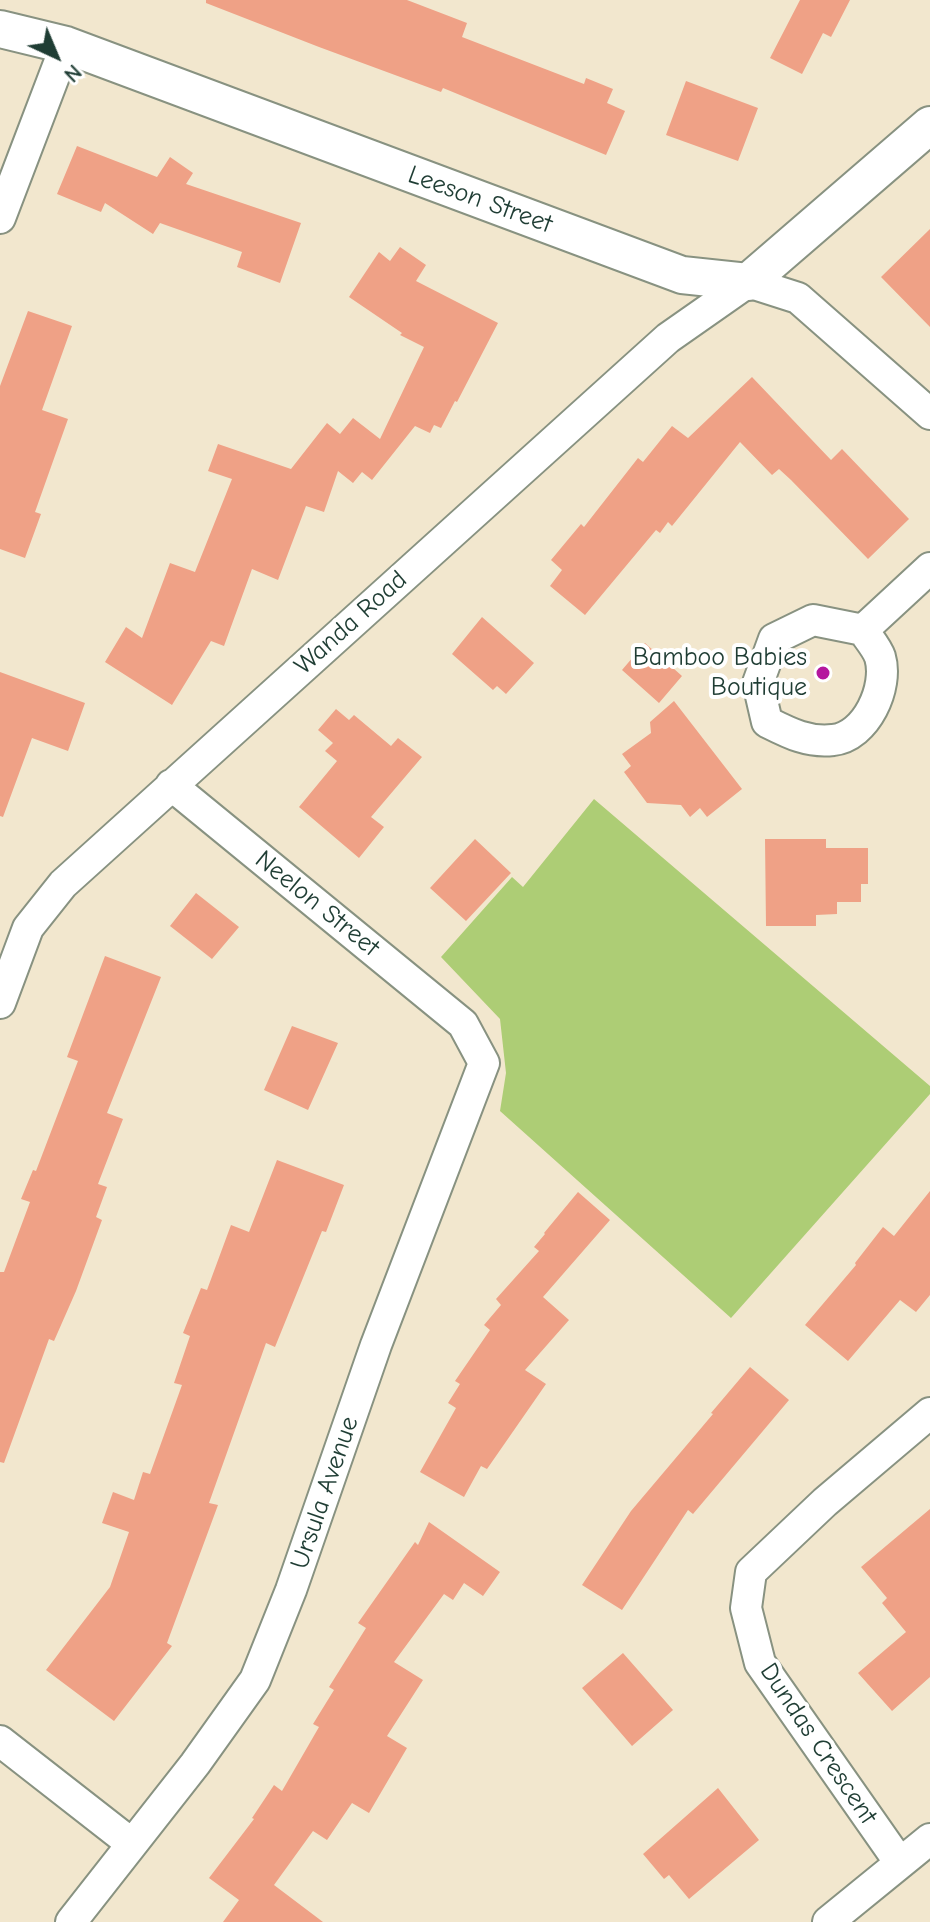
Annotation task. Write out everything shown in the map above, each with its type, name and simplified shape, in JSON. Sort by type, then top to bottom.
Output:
[{"type":"street","name":"Leeson Street","points":[[0,29],[66,45],[682,275],[748,282],[798,298],[930,414]]},
{"type":"street","points":[[0,218],[66,45]]},
{"type":"street","points":[[748,282],[930,125]]},
{"type":"street","name":"Wanda Road","points":[[0,1003],[28,928],[63,884],[668,338],[748,282]]},
{"type":"street","points":[[863,630],[930,568]]},
{"type":"street","points":[[813,620],[863,630],[880,657],[881,690],[864,723],[835,740],[800,739],[767,722],[758,683],[774,639],[813,620]]},
{"type":"street","name":"Neelon Street","points":[[171,785],[463,1024]]},
{"type":"street","name":"Ursula Avenue","points":[[71,1922],[195,1764],[255,1680],[291,1590],[376,1345],[484,1063],[463,1024]]},
{"type":"street","name":"Dundas Crescent","points":[[900,1863],[760,1663],[746,1608],[751,1572],[825,1502],[930,1413]]},
{"type":"street","points":[[0,1741],[132,1844]]},
{"type":"street","points":[[828,1922],[930,1839]]},
{"type":"green space","points":[[594,799],[930,1086],[930,1094],[731,1318],[500,1111],[506,1073],[500,1019],[441,957],[512,877],[523,887]]},
{"type":"building","points":[[206,0],[407,0],[467,23],[462,37],[584,84],[586,78],[613,89],[607,103],[625,111],[606,155],[443,88],[441,92],[319,47],[206,3]]},
{"type":"building","points":[[800,0],[850,0],[831,37],[823,33],[802,74],[770,58]]},
{"type":"building","points":[[686,81],[758,108],[738,161],[666,135]]},
{"type":"building","points":[[77,146],[157,177],[170,157],[193,173],[186,184],[301,223],[280,283],[237,267],[242,252],[160,223],[153,234],[105,203],[101,212],[57,194]]},
{"type":"building","points":[[930,229],[930,327],[881,277]]},
{"type":"building","points":[[400,247],[426,265],[416,281],[498,323],[441,428],[434,425],[430,433],[415,426],[372,480],[362,472],[353,483],[338,471],[324,512],[306,506],[278,580],[252,569],[224,646],[211,641],[172,705],[105,662],[126,627],[142,638],[170,563],[195,572],[232,479],[208,471],[218,444],[291,469],[327,423],[340,434],[353,418],[380,439],[424,347],[400,335],[402,333],[349,297],[379,252],[390,261]]},
{"type":"building","points":[[28,311],[72,326],[42,410],[68,419],[35,512],[41,514],[25,558],[0,549],[0,386]]},
{"type":"building","points":[[752,377],[831,460],[842,449],[909,519],[868,559],[779,469],[772,475],[740,442],[672,526],[668,522],[660,533],[656,530],[585,615],[550,586],[562,570],[551,560],[581,524],[584,527],[638,458],[643,462],[672,426],[688,438]]},
{"type":"building","points":[[482,617],[534,663],[506,694],[497,686],[493,690],[452,654]]},
{"type":"building","points":[[645,643],[682,676],[659,703],[622,670]]},
{"type":"building","points":[[0,672],[85,703],[68,751],[32,738],[3,817],[0,816]]},
{"type":"building","points":[[674,701],[742,789],[707,817],[700,808],[690,817],[681,805],[647,803],[624,772],[631,766],[622,754],[651,733],[650,722]]},
{"type":"building","points":[[336,709],[349,720],[354,715],[391,746],[398,738],[422,757],[371,817],[384,827],[359,858],[299,807],[337,761],[325,751],[333,743],[318,730]]},
{"type":"building","points":[[475,839],[511,873],[466,921],[430,888]]},
{"type":"building","points":[[765,839],[826,839],[826,848],[868,848],[868,884],[861,884],[861,902],[837,902],[837,914],[816,915],[816,926],[766,926]]},
{"type":"building","points":[[196,893],[239,927],[212,959],[170,926]]},
{"type":"building","points":[[105,956],[161,977],[107,1113],[123,1119],[98,1184],[107,1187],[96,1217],[102,1220],[54,1341],[49,1339],[4,1463],[0,1462],[0,1272],[4,1272],[30,1202],[21,1199],[33,1170],[36,1171],[78,1061],[67,1057]]},
{"type":"building","points":[[292,1026],[338,1043],[308,1110],[264,1090]]},
{"type":"building","points":[[277,1160],[344,1185],[275,1347],[266,1343],[209,1503],[218,1505],[167,1643],[172,1646],[114,1721],[46,1670],[110,1587],[129,1532],[102,1523],[113,1492],[134,1500],[143,1472],[150,1474],[182,1385],[174,1383],[190,1336],[183,1333],[201,1288],[207,1290],[231,1225],[249,1232]]},
{"type":"building","points":[[930,1191],[930,1295],[916,1312],[900,1300],[848,1361],[805,1325],[856,1265],[883,1227],[894,1236]]},
{"type":"building","points":[[578,1192],[610,1220],[543,1297],[569,1320],[525,1370],[546,1384],[487,1469],[481,1466],[464,1497],[420,1472],[456,1408],[448,1403],[460,1384],[455,1381],[490,1330],[484,1325],[501,1305],[496,1299],[539,1251],[534,1247]]},
{"type":"building","points":[[750,1367],[789,1400],[693,1514],[688,1510],[622,1610],[582,1585],[631,1511]]},
{"type":"building","points":[[930,1509],[930,1677],[892,1711],[858,1673],[906,1632],[882,1603],[887,1598],[861,1567]]},
{"type":"building","points":[[429,1522],[500,1572],[483,1596],[464,1583],[453,1600],[444,1594],[394,1662],[423,1680],[387,1736],[407,1748],[369,1813],[352,1803],[327,1840],[313,1831],[274,1885],[323,1922],[223,1922],[239,1900],[209,1878],[254,1819],[274,1785],[282,1791],[319,1727],[313,1724],[334,1690],[329,1687],[366,1628],[358,1623],[415,1542],[418,1545]]},
{"type":"building","points":[[623,1653],[673,1710],[632,1746],[582,1688]]},
{"type":"building","points":[[718,1788],[759,1840],[689,1899],[669,1875],[664,1879],[643,1854]]},
{"type":"place","name":"Bamboo Babies Boutique","points":[[823,673]]}]
